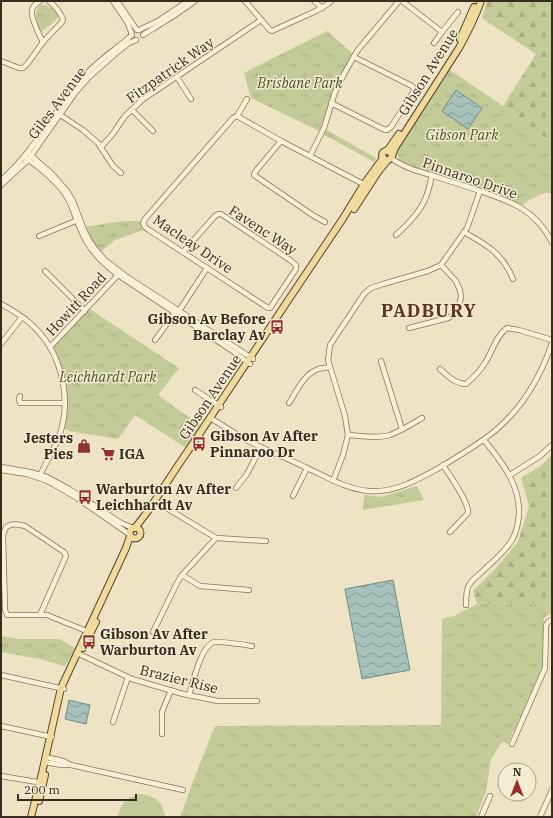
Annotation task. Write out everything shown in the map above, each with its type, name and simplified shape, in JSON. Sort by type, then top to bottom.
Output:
[{"type":"main road","name":"Gibson Avenue","points":[[388,156],[390,147],[456,45],[469,21],[477,1]]},
{"type":"main road","name":"Gibson Avenue","points":[[136,529],[156,502],[250,361],[329,247],[366,186],[395,148],[459,48],[476,16],[481,1]]},
{"type":"main road","points":[[35,817],[51,737],[63,689],[131,536],[130,531],[136,529],[140,535],[138,538],[131,536]]},
{"type":"main road","points":[[31,817],[41,785]]},
{"type":"street","points":[[40,1],[34,6],[32,11],[38,33],[43,42]]},
{"type":"street","points":[[1,61],[19,68],[23,68],[43,42],[62,22],[63,19],[50,1]]},
{"type":"street","points":[[113,1],[127,22],[133,39],[136,40],[141,39],[142,35],[195,1]]},
{"type":"street","points":[[117,1],[138,30],[142,32],[142,35]]},
{"type":"street","points":[[132,34],[134,31],[158,21],[188,1]]},
{"type":"street","points":[[245,1],[272,31],[322,8],[331,1]]},
{"type":"street","points":[[314,1],[322,8]]},
{"type":"street","points":[[310,156],[324,128],[331,103],[338,86],[354,57],[399,1]]},
{"type":"street","points":[[402,1],[442,32]]},
{"type":"street","points":[[434,43],[458,12]]},
{"type":"street","name":"Fitzpatrick Way","points":[[101,147],[112,135],[125,116],[142,100],[261,20]]},
{"type":"street","name":"Giles Avenue","points":[[1,185],[28,157],[76,85],[102,59],[122,45],[132,34]]},
{"type":"street","name":"Giles Avenue","points":[[58,114],[94,71],[129,43],[136,40]]},
{"type":"street","points":[[331,103],[387,130],[391,127],[414,91],[412,86],[354,57]]},
{"type":"street","points":[[177,77],[191,98]]},
{"type":"street","name":"Macleay Drive","points":[[247,99],[237,116],[233,118],[142,223],[147,229],[270,308]]},
{"type":"street","points":[[132,110],[153,130]]},
{"type":"street","points":[[58,114],[98,143],[113,166],[121,173]]},
{"type":"street","points":[[237,116],[366,186]]},
{"type":"street","points":[[281,141],[257,168],[254,175],[314,216],[326,222]]},
{"type":"street","name":"Pinnaroo Drive","points":[[388,156],[411,168],[495,195],[515,204],[524,209],[537,221],[552,242]]},
{"type":"street","points":[[28,157],[59,186],[69,200],[86,241],[94,254],[105,265],[177,312],[234,352],[250,361]]},
{"type":"street","name":"Giles Avenue","points":[[1,180],[28,157]]},
{"type":"street","points":[[396,235],[415,215],[423,203],[426,198],[432,175]]},
{"type":"street","points":[[333,481],[343,455],[348,435],[343,408],[328,360],[330,345],[364,294],[372,288],[428,271],[442,265],[464,232],[480,191]]},
{"type":"street","name":"Favenc Way","points":[[183,252],[216,216],[221,214],[296,265],[296,269],[270,308]]},
{"type":"street","points":[[39,236],[78,220]]},
{"type":"street","points":[[464,232],[491,248],[506,263],[513,279]]},
{"type":"street","points":[[408,328],[448,318],[454,315],[458,309],[461,297],[460,290],[456,282],[442,265]]},
{"type":"street","points":[[155,340],[177,312],[207,268]]},
{"type":"street","points":[[45,271],[85,310]]},
{"type":"street","name":"Howitt Road","points":[[50,347],[119,274]]},
{"type":"street","points":[[1,304],[22,317],[39,332],[50,347],[63,380],[65,414],[56,444],[40,476]]},
{"type":"street","points":[[1,344],[22,317]]},
{"type":"street","points":[[440,369],[457,383],[466,384],[486,363],[503,331],[507,328],[552,340]]},
{"type":"street","points":[[212,419],[241,437],[333,481],[355,489],[369,491],[387,490],[410,484],[484,440],[500,427],[533,386],[539,376],[552,343]]},
{"type":"street","points":[[381,361],[402,430]]},
{"type":"street","points":[[289,403],[303,380],[318,369],[330,367]]},
{"type":"street","points":[[195,390],[220,406]]},
{"type":"street","points":[[20,396],[20,402],[64,403]]},
{"type":"street","points":[[348,435],[380,437],[389,435],[402,430],[422,418]]},
{"type":"street","points":[[466,605],[467,588],[470,583],[508,546],[513,539],[519,517],[516,491],[510,476],[484,440]]},
{"type":"street","points":[[510,476],[540,456],[552,445]]},
{"type":"street","points":[[236,488],[247,474],[261,447]]},
{"type":"street","points":[[443,465],[469,509],[468,513],[450,532]]},
{"type":"street","points":[[1,467],[25,470],[40,476],[103,515],[131,536]]},
{"type":"street","points":[[293,496],[307,468]]},
{"type":"street","points":[[1,470],[47,477],[69,488],[121,523],[136,529]]},
{"type":"street","points":[[156,502],[216,538],[266,541]]},
{"type":"street","points":[[40,615],[66,556],[64,552],[25,526],[12,524],[6,527],[3,535],[5,610],[7,615],[40,615],[47,615],[89,632]]},
{"type":"street","points":[[153,632],[182,575],[216,538]]},
{"type":"street","points":[[182,575],[200,586],[249,590]]},
{"type":"street","points":[[512,744],[545,668],[546,625],[552,620]]},
{"type":"street","points":[[189,695],[202,655],[208,646],[215,642],[252,646]]},
{"type":"street","name":"Brazier Rise","points":[[79,653],[128,677],[189,695],[218,701],[258,701]]},
{"type":"street","points":[[1,675],[63,689]]},
{"type":"street","points":[[113,722],[128,677]]},
{"type":"street","points":[[162,734],[162,712],[171,690]]},
{"type":"street","points":[[1,726],[51,737]]},
{"type":"street","points":[[47,760],[63,761],[71,765],[183,790]]},
{"type":"street","points":[[1,776],[41,785]]},
{"type":"street","points":[[540,817],[552,790]]},
{"type":"street","points":[[481,817],[490,796]]},
{"type":"green space","points":[[487,1],[552,1],[552,146],[542,135],[503,106],[536,54],[482,18]]},
{"type":"green space","points":[[40,5],[45,5],[62,12],[55,21],[41,32],[37,23],[36,12]]},
{"type":"green space","name":"Brisbane Park","points":[[327,31],[352,53],[334,91],[327,118],[319,131],[251,98],[244,73]]},
{"type":"green space","name":"Gibson Park","points":[[447,68],[503,106],[542,135],[552,146],[552,193],[544,193],[526,202],[524,205],[414,167],[399,160],[397,152]]},
{"type":"green space","points":[[325,129],[376,158],[374,162],[323,134]]},
{"type":"green space","points":[[123,221],[141,221],[147,229],[115,240],[99,253],[85,227]]},
{"type":"green space","name":"Leichhardt Park","points":[[90,309],[179,368],[158,395],[201,426],[186,448],[135,415],[118,439],[69,431],[62,426],[65,414],[61,373],[50,347]]},
{"type":"green space","points":[[552,454],[552,603],[477,604],[473,591],[495,569],[518,542],[529,506],[521,478],[542,465]]},
{"type":"green space","points":[[417,486],[424,500],[363,510],[364,495],[381,497]]},
{"type":"green space","points":[[552,603],[552,614],[549,614],[544,618],[542,668],[508,744],[502,742],[491,759],[486,792],[476,817],[180,817],[215,726],[441,725],[442,619],[454,616],[477,604]]},
{"type":"green space","points":[[1,636],[19,639],[59,639],[75,648],[65,666],[40,659],[1,652]]},
{"type":"green space","points":[[141,794],[155,798],[160,803],[165,817],[118,817],[120,808],[125,801]]},
{"type":"water","points":[[456,90],[482,108],[468,129],[442,111]]},
{"type":"water","points":[[393,580],[410,670],[362,679],[345,589]]},
{"type":"water","points":[[69,700],[90,705],[86,724],[65,719]]},
{"type":"place","name":"Gibson Av Before Barclay Av","points":[[277,327]]},
{"type":"place","name":"Gibson Av After Pinnaroo Dr","points":[[199,444]]},
{"type":"place","name":"Jesters Pies","points":[[84,446]]},
{"type":"place","name":"IGA","points":[[108,454]]},
{"type":"place","name":"Warburton Av After Leichhardt Av","points":[[85,497]]},
{"type":"place","name":"Gibson Av After Warburton Av","points":[[89,642]]},
{"type":"district","name":"PADBURY","points":[[429,310]]}]
